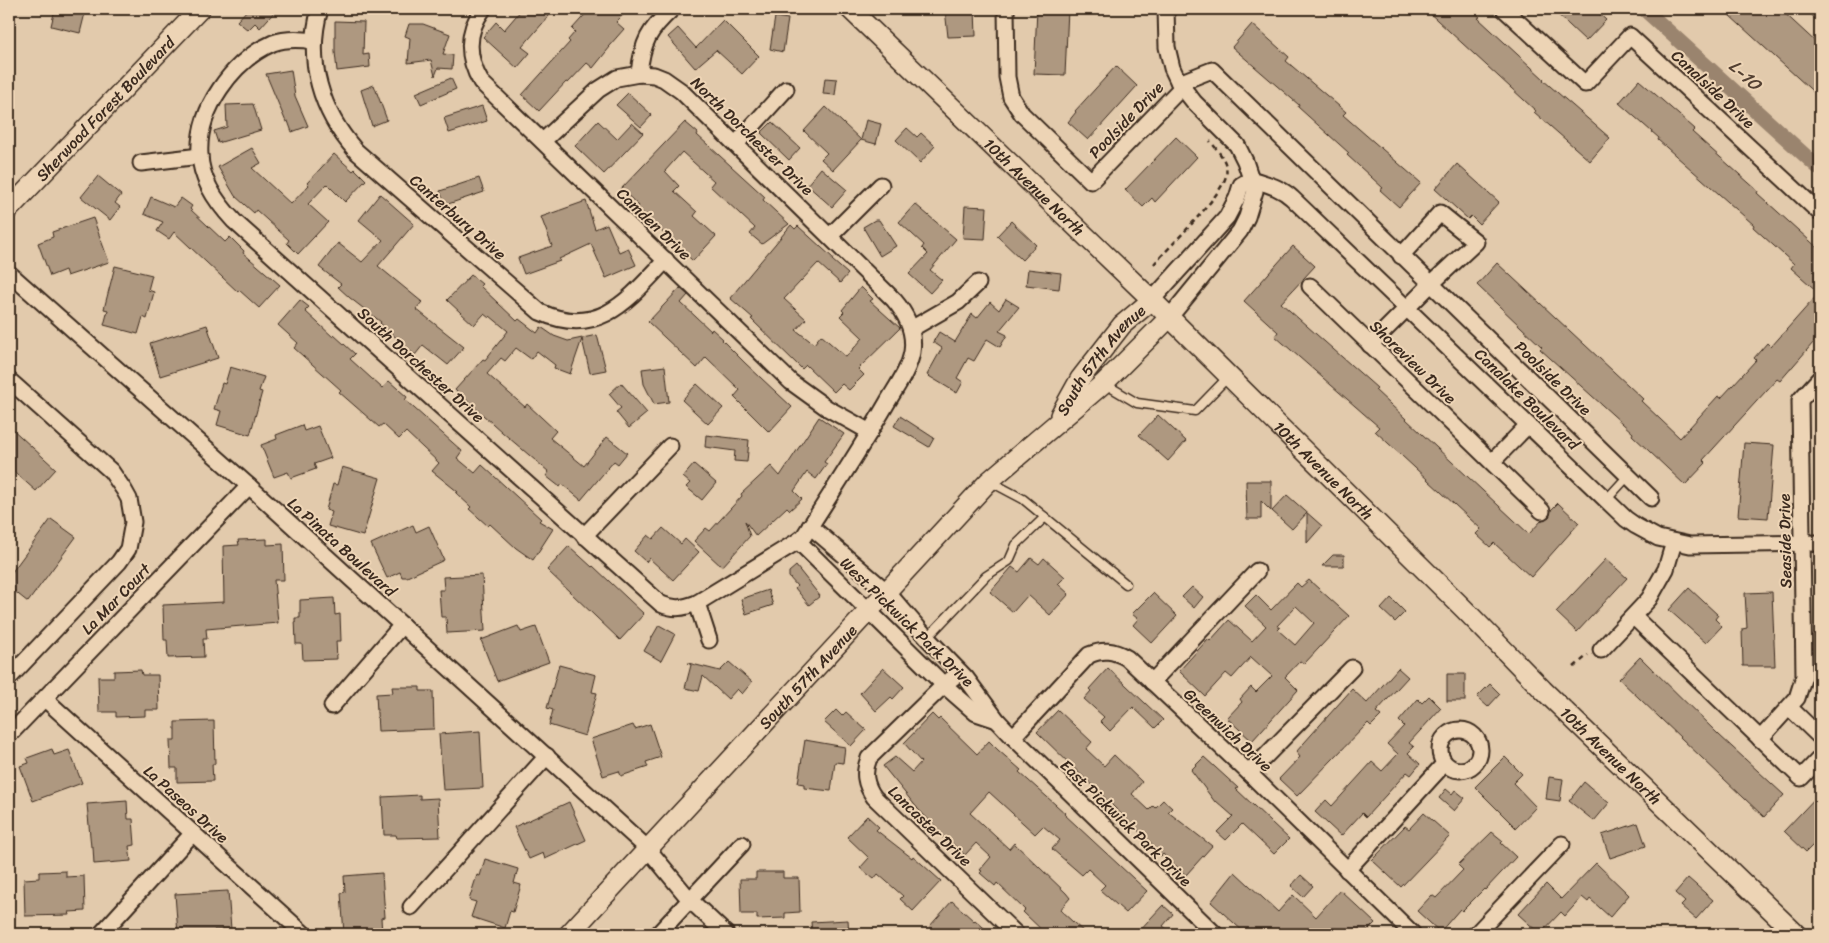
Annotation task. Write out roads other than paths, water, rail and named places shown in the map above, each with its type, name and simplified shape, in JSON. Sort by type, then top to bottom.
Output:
[{"type":"street","name":"Sherwood Forest Boulevard","points":[[9,209],[200,9]]},
{"type":"street","name":"Canterbury Drive","points":[[320,9],[314,41],[318,82],[325,103],[335,123],[348,141],[540,312],[551,317],[574,321],[598,318],[609,313],[627,300],[666,260]]},
{"type":"street","name":"Camden Drive","points":[[483,9],[476,20],[470,41],[470,52],[476,73],[482,82],[791,382],[827,408],[870,432]]},
{"type":"street","points":[[639,74],[642,48],[646,38],[659,21],[672,9]]},
{"type":"street","name":"10th Avenue North","points":[[850,9],[1152,300],[1464,609],[1543,690],[1791,930]]},
{"type":"street","name":"Poolside Drive","points":[[1006,9],[1007,77],[1011,97],[1022,114],[1092,181],[1180,85],[1212,70],[1651,498]]},
{"type":"street","points":[[1166,9],[1167,47],[1172,68],[1180,85]]},
{"type":"street","name":"Canalside Drive","points":[[1504,9],[1585,84],[1630,36],[1820,213]]},
{"type":"street","name":"South Dorchester Drive","points":[[314,41],[292,39],[274,43],[256,53],[224,83],[213,100],[202,130],[200,156],[208,186],[219,206],[661,604],[681,609],[697,603],[798,541],[810,526],[870,432],[909,363],[912,342],[911,328]]},
{"type":"street","name":"North Dorchester Drive","points":[[543,141],[607,83],[627,75],[639,74],[654,75],[673,84],[894,300],[904,313],[911,328]]},
{"type":"street","name":"South 57th Avenue","points":[[570,934],[989,482],[1104,383],[1169,318],[1230,245],[1244,224],[1255,191],[1237,145],[1180,85]]},
{"type":"street","points":[[736,144],[786,89]]},
{"type":"street","points":[[141,163],[200,156]]},
{"type":"street","name":"South 57th Avenue","points":[[1053,426],[1080,379],[1122,324],[1152,300],[1215,232],[1232,209],[1241,185],[1251,179]]},
{"type":"street","name":"Canalake Boulevard","points":[[1251,179],[1284,191],[1606,500],[1636,526],[1658,538],[1690,545],[1820,543]]},
{"type":"street","points":[[830,236],[881,185]]},
{"type":"street","points":[[1370,345],[1476,242],[1440,213],[1401,256]]},
{"type":"street","name":"La Pinata Boulevard","points":[[9,273],[249,486],[648,849],[690,900],[726,934]]},
{"type":"street","points":[[911,328],[958,302],[978,283]]},
{"type":"street","name":"Shoreview Drive","points":[[1310,286],[1542,511]]},
{"type":"street","name":"Seaside Drive","points":[[1760,739],[1790,708],[1802,688],[1804,676],[1800,400],[1820,378]]},
{"type":"street","points":[[9,380],[111,471],[129,499],[132,522],[128,549],[118,562],[9,678]]},
{"type":"street","points":[[1492,462],[1528,425]]},
{"type":"street","points":[[584,536],[670,446]]},
{"type":"street","name":"La Mar Court","points":[[9,735],[249,486]]},
{"type":"street","name":"West Pickwick Park Drive","points":[[810,526],[887,592],[960,672],[996,720],[1013,737]]},
{"type":"street","name":"West Pickwick Park Drive","points":[[798,541],[944,685],[976,712],[996,720]]},
{"type":"street","points":[[1601,650],[1649,599],[1661,579],[1674,542]]},
{"type":"street","points":[[1152,682],[1257,571]]},
{"type":"street","points":[[697,603],[709,640]]},
{"type":"street","points":[[1634,617],[1801,778],[1820,758]]},
{"type":"street","points":[[332,706],[402,625]]},
{"type":"street","name":"Greenwich Drive","points":[[1013,737],[1089,655],[1098,651],[1108,650],[1118,653],[1127,658],[1248,773],[1413,934]]},
{"type":"street","points":[[1248,773],[1352,668]]},
{"type":"street","name":"Lancaster Drive","points":[[960,672],[944,685],[869,758],[865,778],[867,788],[874,797],[1016,934]]},
{"type":"street","name":"La Paseos Drive","points":[[45,699],[304,934]]},
{"type":"street","points":[[1790,708],[1820,737]]},
{"type":"street","name":"East Pickwick Park Drive","points":[[1013,737],[1215,934]]},
{"type":"street","points":[[411,907],[547,756]]},
{"type":"street","points":[[1347,870],[1444,764]]},
{"type":"street","points":[[101,934],[193,833]]},
{"type":"street","points":[[658,934],[742,844]]},
{"type":"street","points":[[1476,934],[1562,844]]},
{"type":"lane","points":[[1813,9],[1820,16]]},
{"type":"lane","points":[[1104,383],[1137,403],[1195,411],[1228,377]]},
{"type":"lane","points":[[1606,500],[1628,476]]},
{"type":"lane","points":[[989,482],[1023,499],[1126,584]]},
{"type":"lane","points":[[927,638],[986,576],[1009,561],[1016,545],[1045,517]]},
{"type":"waterway","name":"L-10","points":[[1644,9],[1820,169]]}]
